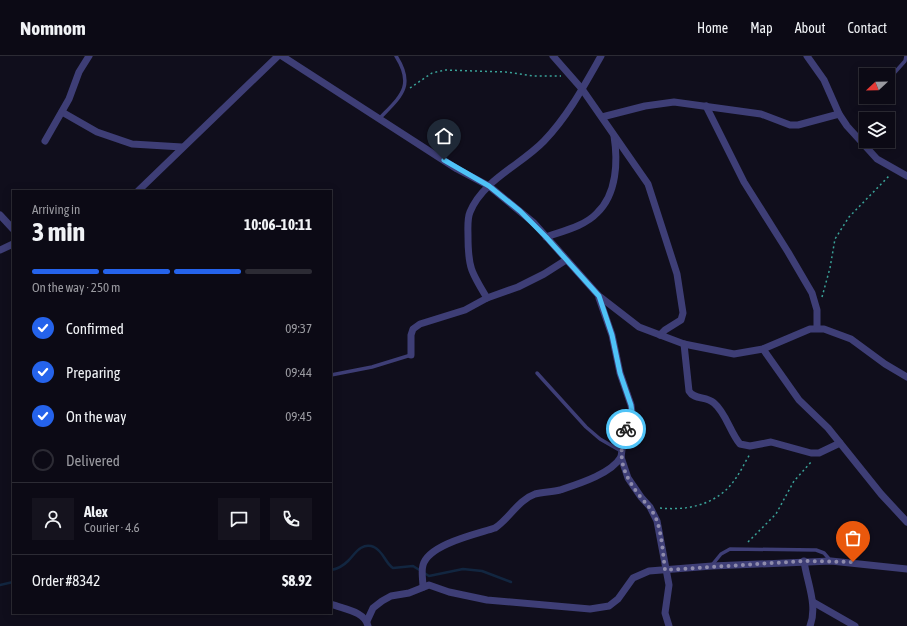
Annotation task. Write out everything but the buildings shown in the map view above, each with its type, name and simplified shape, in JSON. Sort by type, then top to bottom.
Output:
[{"type":"street","points":[[45,141],[62,112],[79,72],[89,56]]},
{"type":"street","points":[[139,190],[278,56]]},
{"type":"street","points":[[282,56],[457,169],[489,186],[520,211],[546,237],[599,296],[639,327],[684,344],[734,354],[763,349],[796,334],[817,328],[850,339],[885,364],[907,377]]},
{"type":"street","points":[[553,56],[582,89],[648,184],[677,274],[683,317],[660,335]]},
{"type":"street","points":[[487,298],[469,266],[468,222],[470,212],[489,186],[543,142],[560,124],[601,56]]},
{"type":"street","points":[[807,56],[824,80],[839,114],[868,150],[877,159],[907,176]]},
{"type":"street","points":[[602,117],[658,103],[674,102],[761,114],[790,125],[798,125],[839,114]]},
{"type":"street","points":[[706,106],[744,182],[812,293],[817,310],[817,328]]},
{"type":"street","points":[[62,112],[97,132],[132,144],[182,147]]},
{"type":"street","points":[[546,237],[588,220],[598,213],[605,202],[616,171],[617,154],[614,135]]},
{"type":"street","points":[[0,216],[12,228]]},
{"type":"street","points":[[0,250],[12,244]]},
{"type":"street","points":[[411,355],[411,335],[413,329],[420,324],[465,310],[487,298],[530,282],[566,260]]},
{"type":"street","points":[[423,587],[423,565],[426,558],[437,549],[495,528],[527,498],[535,494],[560,490],[610,470],[621,454],[632,412],[620,373],[612,335],[599,296]]},
{"type":"street","points":[[684,344],[687,386],[690,393],[713,402],[740,444],[745,446],[771,442],[811,453],[819,453],[840,443]]},
{"type":"street","points":[[763,349],[799,400],[828,428],[907,522]]},
{"type":"street","points":[[621,454],[628,478],[650,507],[659,531],[665,570],[669,585],[665,613],[669,626]]},
{"type":"street","points":[[367,624],[373,608],[382,601],[391,596],[409,593],[423,587],[434,586],[448,592],[487,600],[600,609],[609,606],[618,599],[633,578],[640,574],[665,570],[804,561],[831,561],[907,569]]},
{"type":"street","points":[[804,561],[813,602],[810,626]]},
{"type":"street","points":[[813,602],[855,626]]},
{"type":"street","points":[[332,604],[360,614],[367,624]]},
{"type":"lane","points":[[380,118],[402,94],[406,85],[405,75],[396,56]]},
{"type":"lane","points":[[895,73],[905,62],[906,56]]},
{"type":"lane","points":[[332,375],[372,367],[411,355]]},
{"type":"lane","points":[[537,373],[586,427],[621,454]]},
{"type":"lane","points":[[712,566],[725,551],[730,549],[816,550],[824,554],[831,561]]},
{"type":"path","points":[[402,94],[425,76],[445,70],[506,72],[534,76],[571,76]]},
{"type":"path","points":[[817,310],[830,268],[835,238],[849,217],[894,170]]},
{"type":"path","points":[[650,507],[684,509],[696,507],[711,500],[728,488],[736,479],[754,445]]},
{"type":"path","points":[[742,549],[776,514],[794,482],[819,453]]},
{"type":"waterway","points":[[332,570],[338,568],[348,561],[362,547],[369,546],[377,549],[393,568],[413,566],[429,576],[463,569],[482,571],[511,582]]},
{"type":"waterway","points":[[0,585],[12,582]]},
{"type":"way so far","points":[[626,429],[621,451],[623,465],[634,488],[650,507],[657,521],[665,570],[804,561],[853,562]]},
{"type":"route","points":[[444,160],[457,169],[489,186],[534,223],[599,296],[612,335],[620,373],[631,405],[632,412],[626,429]]}]
